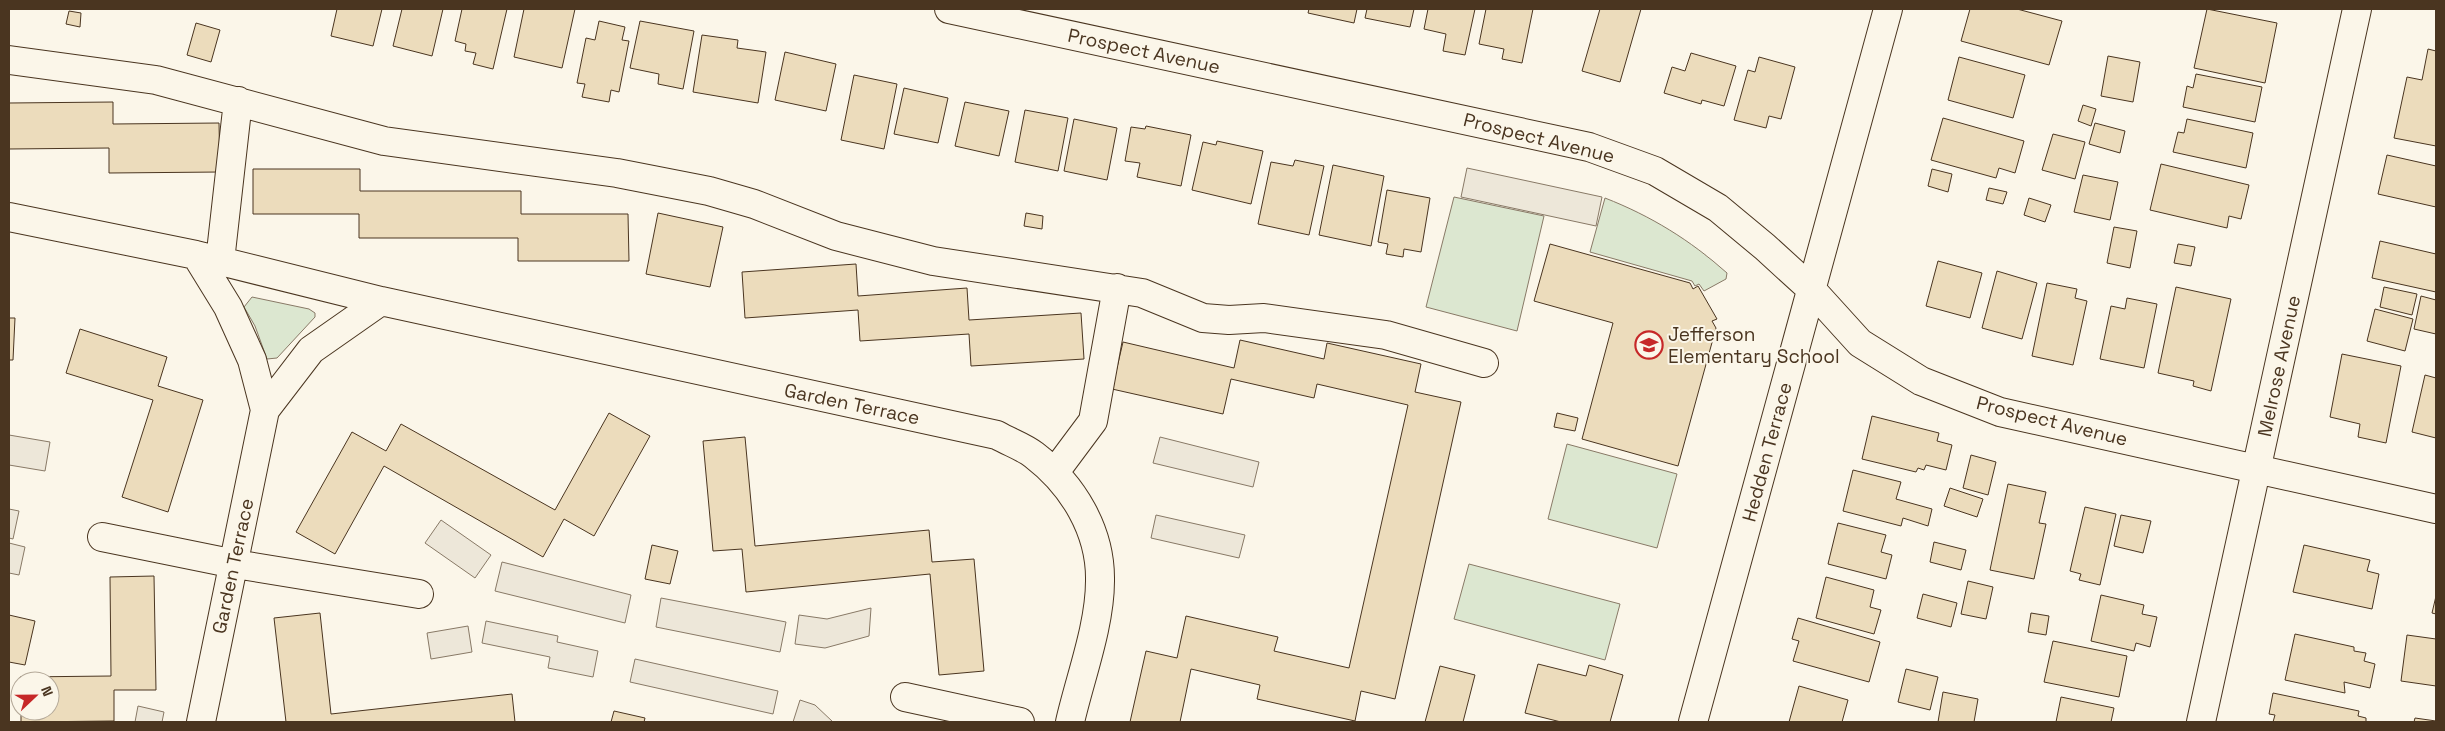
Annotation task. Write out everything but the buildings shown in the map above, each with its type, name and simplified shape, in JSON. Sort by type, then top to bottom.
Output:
[{"type":"street","name":"Prospect Avenue","points":[[949,9],[1589,146],[1655,171],[1718,208],[1812,289],[1860,343],[1921,381],[2000,412],[2436,510]]},
{"type":"street","name":"Hedden Terrace","points":[[1694,722],[1888,9]]},
{"type":"street","name":"Melrose Avenue","points":[[2201,722],[2357,9]]},
{"type":"street","points":[[9,60],[156,80],[384,141],[617,173],[709,191],[754,204],[836,236],[933,261],[1142,293],[1203,318],[1229,320],[1264,318],[1386,335],[1484,363]]},
{"type":"street","points":[[208,258],[238,101]]},
{"type":"street","name":"Garden Terrace","points":[[9,218],[208,258],[380,301],[997,436],[1033,454],[1055,472],[1084,512],[1096,544],[1100,581],[1096,618],[1070,722]]},
{"type":"street","name":"Garden Terrace","points":[[200,722],[235,564],[265,410],[252,360],[208,258]]},
{"type":"street","points":[[1055,472],[1093,421],[1117,288]]},
{"type":"street","name":"Garden Terrace","points":[[265,410],[311,350],[380,301]]},
{"type":"street","points":[[102,537],[235,564],[419,594]]},
{"type":"street","points":[[905,697],[1020,722]]},
{"type":"green space","points":[[1454,197],[1544,216],[1517,331],[1426,307]]},
{"type":"green space","points":[[1605,198],[1654,221],[1699,250],[1727,273],[1726,279],[1704,291],[1699,284],[1695,286],[1692,281],[1590,252]]},
{"type":"green space","points":[[252,297],[309,309],[315,313],[315,317],[277,358],[267,359],[255,326],[244,307]]},
{"type":"green space","points":[[1567,444],[1677,474],[1657,548],[1548,519]]},
{"type":"green space","points":[[1469,564],[1620,604],[1605,660],[1454,619]]},
{"type":"shaded area","points":[[1467,168],[1602,197],[1596,226],[1461,197]]},
{"type":"shaded area","points":[[9,435],[50,442],[45,471],[9,465]]},
{"type":"shaded area","points":[[1160,437],[1259,462],[1253,487],[1153,463]]},
{"type":"shaded area","points":[[9,509],[19,511],[13,539],[9,538]]},
{"type":"shaded area","points":[[1156,515],[1245,535],[1239,558],[1151,538]]},
{"type":"shaded area","points":[[441,520],[491,555],[475,578],[425,543]]},
{"type":"shaded area","points":[[9,543],[25,547],[19,575],[9,573]]},
{"type":"shaded area","points":[[502,562],[631,595],[625,623],[495,591]]},
{"type":"shaded area","points":[[661,598],[786,622],[780,652],[656,627]]},
{"type":"shaded area","points":[[871,608],[869,636],[825,648],[795,644],[799,615],[827,619]]},
{"type":"shaded area","points":[[486,621],[558,636],[557,642],[598,651],[593,677],[548,668],[550,657],[482,643]]},
{"type":"shaded area","points":[[468,626],[472,652],[431,659],[427,633]]},
{"type":"shaded area","points":[[635,659],[778,691],[773,714],[630,682]]},
{"type":"shaded area","points":[[800,700],[815,705],[833,722],[793,722]]},
{"type":"shaded area","points":[[138,706],[164,712],[162,722],[135,722]]},
{"type":"place","name":"Jefferson Elementary School","points":[[1649,345]]}]
